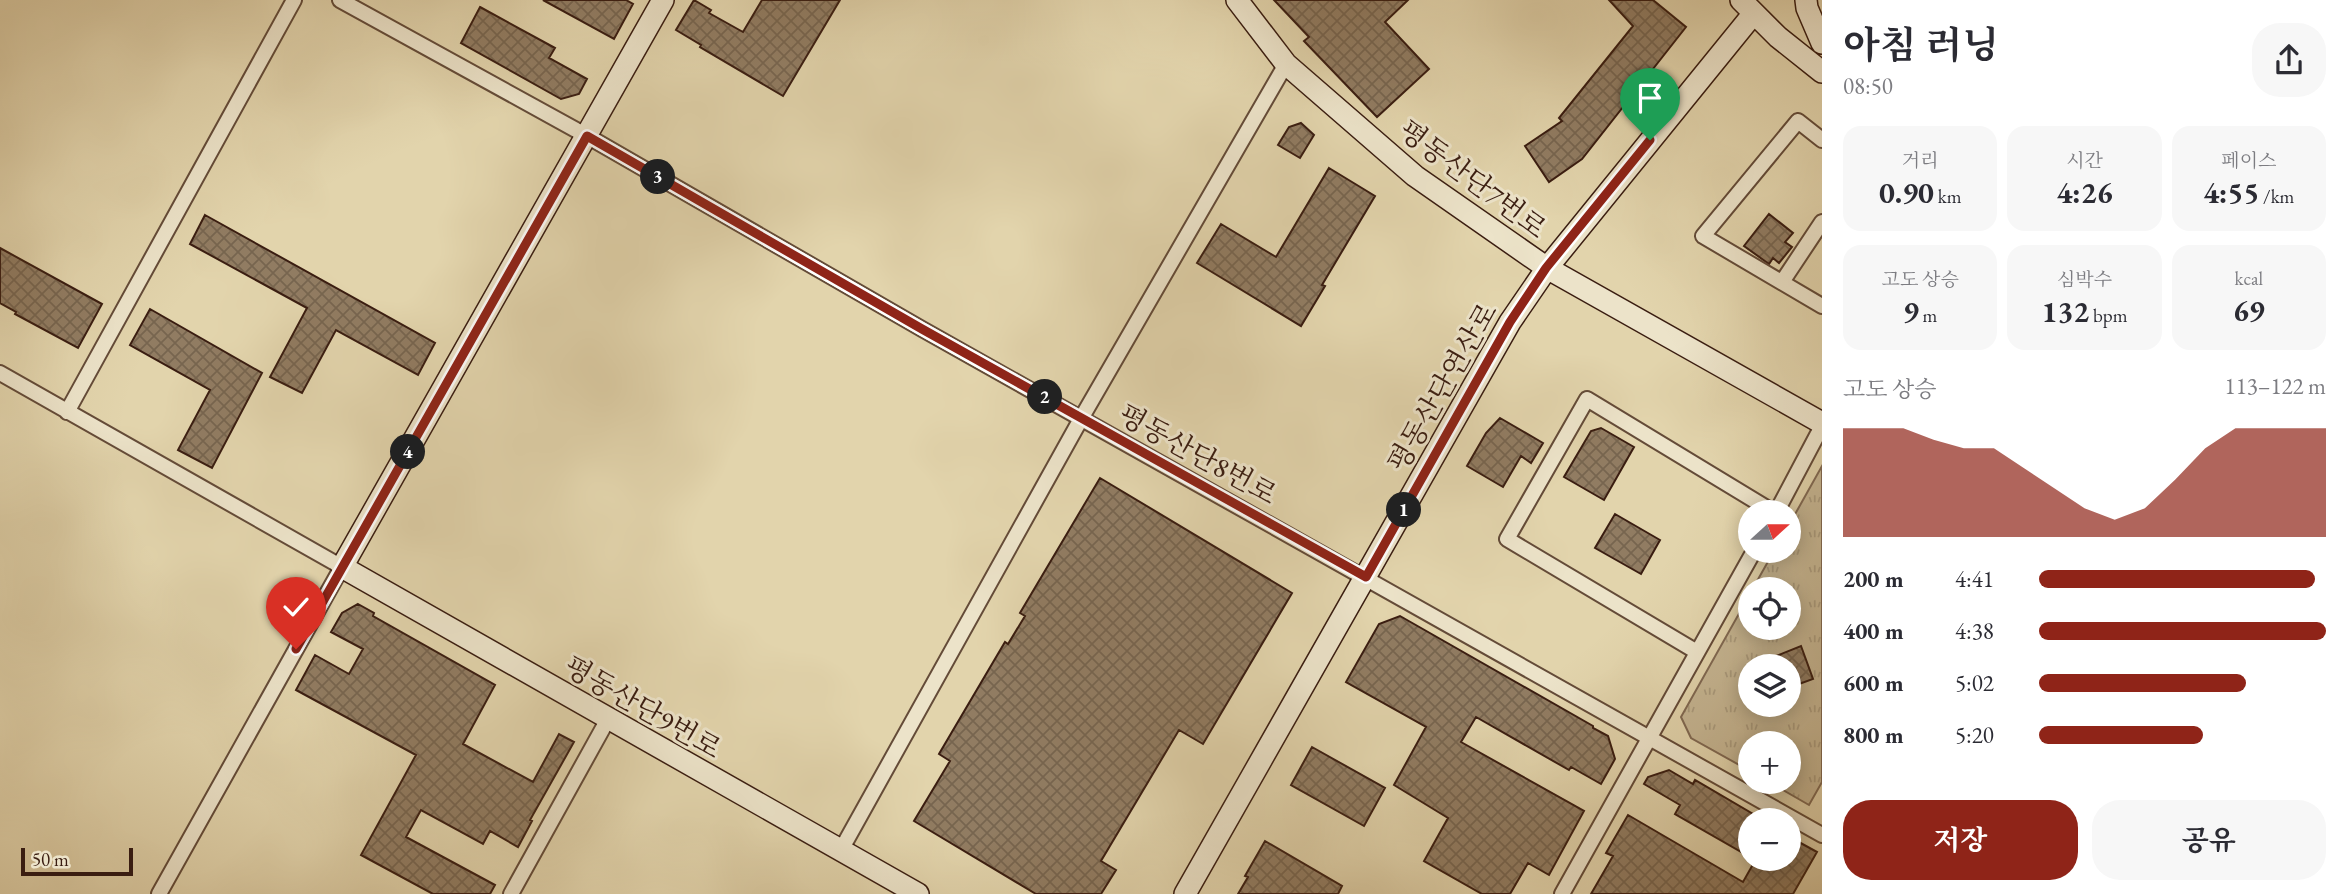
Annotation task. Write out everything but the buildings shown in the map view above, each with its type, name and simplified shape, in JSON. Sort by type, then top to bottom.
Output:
[{"type":"street","points":[[67,412],[294,0]]},
{"type":"street","points":[[340,0],[587,136],[922,329],[1082,417],[1286,64]]},
{"type":"street","points":[[159,894],[663,0]]},
{"type":"street","name":"평동산단7번로","points":[[1237,0],[1286,64],[1415,176],[1546,268],[1822,424],[1782,500]]},
{"type":"street","points":[[1806,0],[1822,43]]},
{"type":"street","points":[[1745,3],[1778,37],[1822,72]]},
{"type":"street","name":"평동산단연산로","points":[[1185,894],[1510,322],[1546,268],[1745,3]]},
{"type":"street","points":[[1822,140],[1798,121],[1703,236],[1822,306]]},
{"type":"street","points":[[1782,282],[1822,222]]},
{"type":"street","points":[[0,373],[342,567]]},
{"type":"street","points":[[1697,652],[1507,539],[1587,399],[1754,500]]},
{"type":"street","name":"평동산단8번로","points":[[841,850],[1082,417],[1822,835]]},
{"type":"street","points":[[1562,894],[1747,564]]},
{"type":"street","name":"평동산단9번로","points":[[342,567],[918,894]]},
{"type":"street","points":[[511,894],[608,719]]},
{"type":"green space","points":[[1822,466],[1822,782],[1809,805],[1790,794],[1801,794],[1801,731],[1738,731],[1738,764],[1691,738],[1681,717],[1738,615],[1738,640],[1801,640],[1801,577],[1759,577],[1767,564],[1801,564],[1801,504]]},
{"type":"route","points":[[296,649],[587,136],[922,329],[1366,577],[1510,322],[1546,268],[1650,140]]}]
